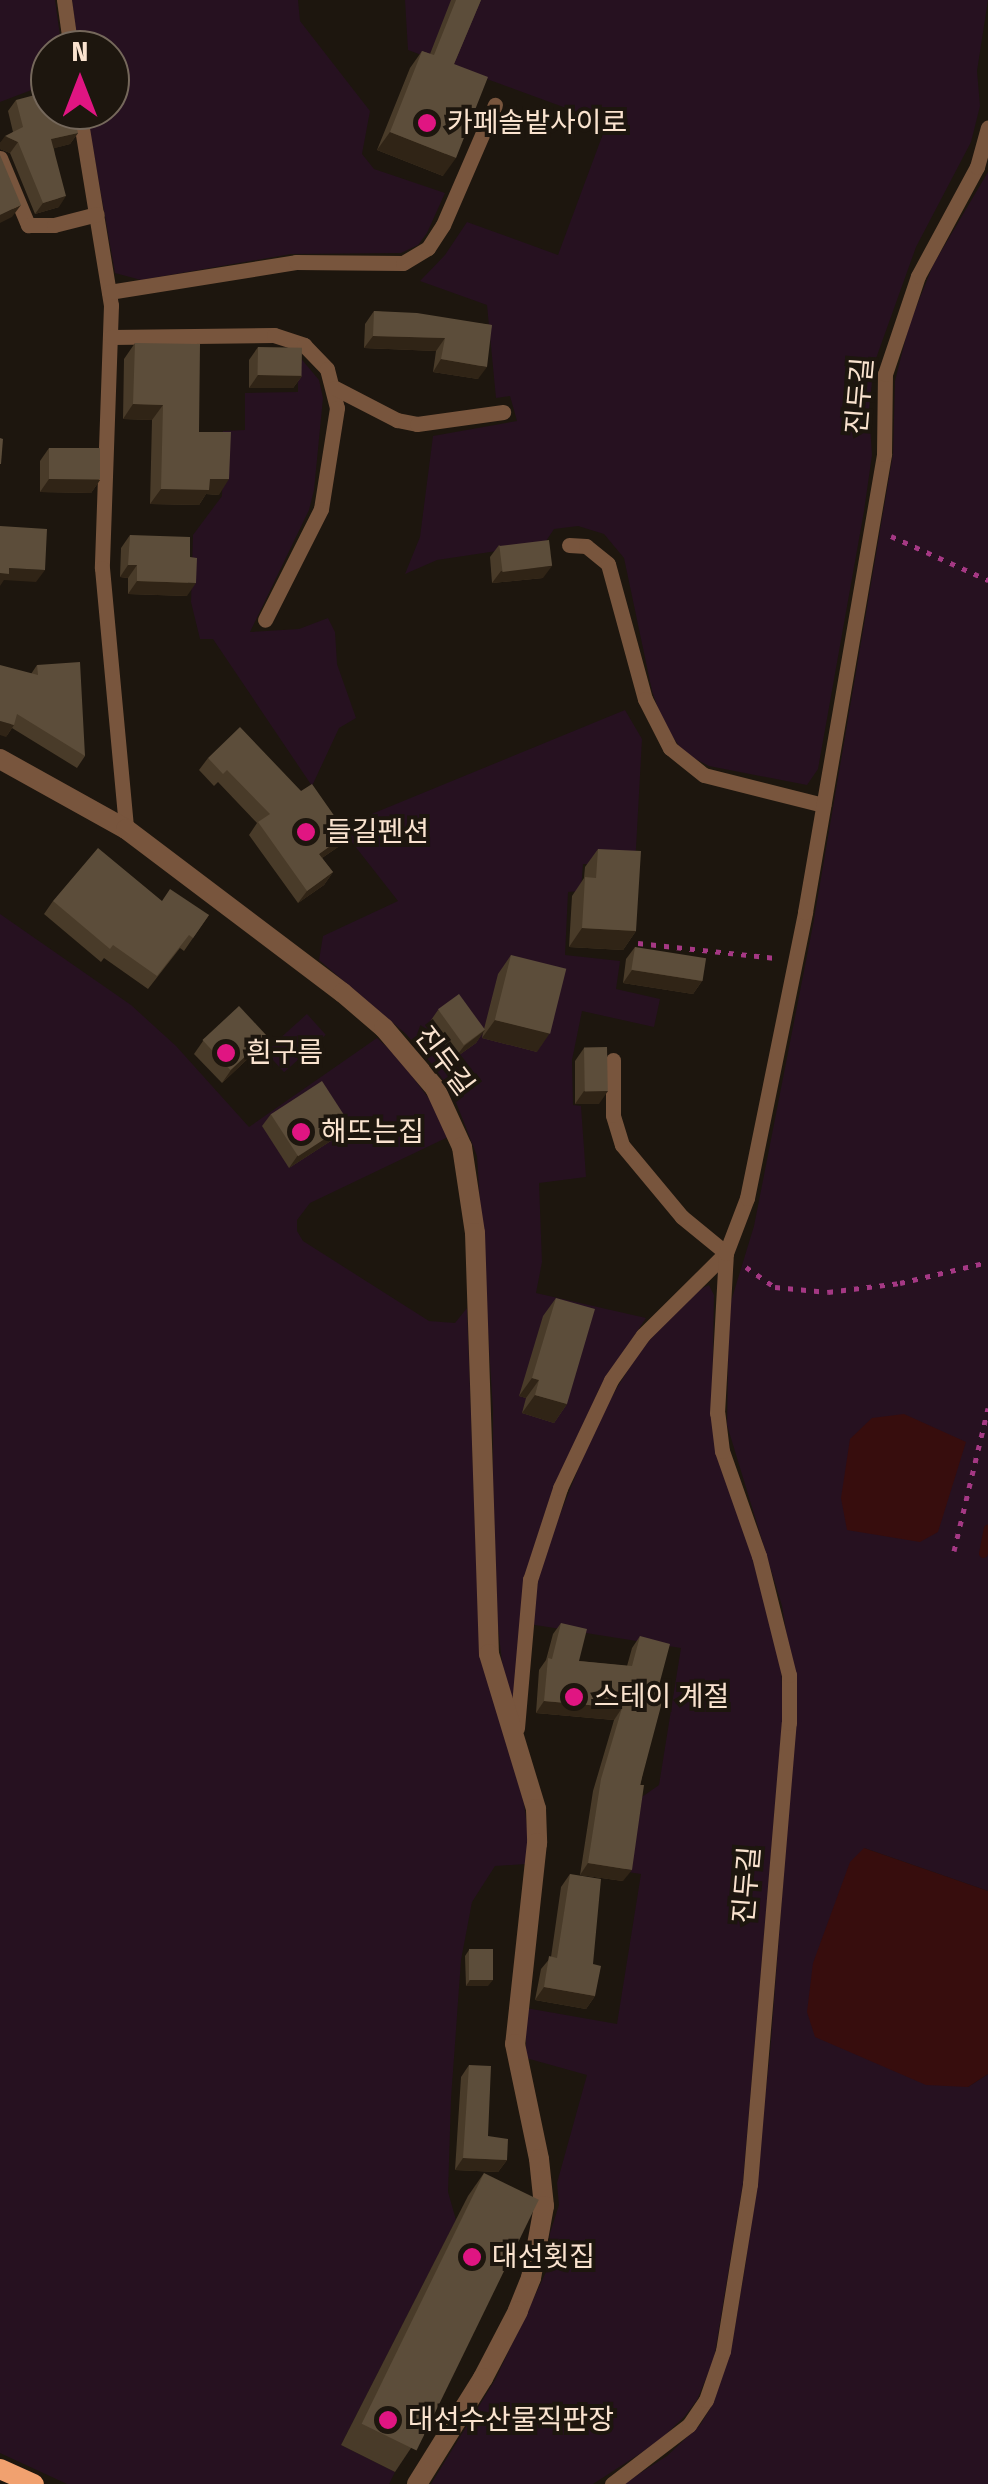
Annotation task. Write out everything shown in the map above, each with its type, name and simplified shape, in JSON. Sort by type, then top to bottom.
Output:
[{"type":"main road","points":[[0,2469],[34,2484]]},
{"type":"street","name":"진두길","points":[[0,758],[126,829],[384,1028],[435,1088],[452,1117],[470,1182],[483,1392],[485,1613],[498,1693],[534,1796],[537,1843],[515,2044],[542,2172],[544,2206],[531,2278],[518,2312],[483,2378],[417,2484]]},
{"type":"lane","points":[[64,0],[68,30]]},
{"type":"lane","points":[[109,292],[296,262],[402,262],[428,248],[443,226],[495,106]]},
{"type":"lane","name":"진두길","points":[[612,2484],[664,2448],[689,2425],[706,2400],[723,2352],[750,2184],[789,1723],[789,1676],[765,1575],[722,1451],[718,1413],[726,1252],[747,1198],[795,960],[884,454],[885,374],[897,327],[918,276],[977,167],[988,127]]},
{"type":"lane","points":[[82,130],[109,292],[111,337],[102,568],[126,829]]},
{"type":"lane","points":[[0,158],[28,224],[38,228],[97,214]]},
{"type":"lane","points":[[111,337],[291,338],[316,354],[335,388],[337,408],[321,510],[265,620]]},
{"type":"lane","points":[[335,388],[397,420],[417,424],[503,412]]},
{"type":"lane","points":[[569,545],[586,546],[608,564],[644,698],[670,748],[704,775],[823,805]]},
{"type":"lane","points":[[612,1060],[613,1115],[622,1145],[682,1217],[726,1252]]},
{"type":"lane","name":"진두길","points":[[516,1747],[520,1662],[530,1580],[560,1488],[612,1380],[643,1336],[726,1252]]},
{"type":"path","points":[[871,527],[988,580]]},
{"type":"path","points":[[638,943],[795,960]]},
{"type":"path","points":[[726,1252],[775,1287],[828,1292],[900,1284],[988,1262]]},
{"type":"path","points":[[954,1551],[988,1408]]},
{"type":"shaded area","points":[[0,0],[55,0],[59,30],[30,30],[30,91],[0,102]]},
{"type":"shaded area","points":[[72,0],[298,0],[300,21],[370,111],[362,154],[374,169],[445,193],[427,233],[418,245],[401,253],[291,254],[141,280],[115,273],[90,130],[130,130],[130,30],[76,30]]},
{"type":"shaded area","points":[[405,0],[988,0],[977,71],[980,106],[971,142],[916,247],[874,364],[869,409],[872,455],[864,511],[818,769],[807,785],[709,766],[684,753],[663,723],[652,691],[624,558],[604,534],[578,526],[554,529],[544,544],[437,560],[405,574],[420,537],[433,436],[517,421],[510,396],[496,398],[487,305],[420,281],[445,255],[467,222],[558,255],[607,123],[408,50]]},
{"type":"shaded area","points":[[988,172],[988,1891],[864,1848],[968,2087],[988,2074],[988,2484],[623,2484],[667,2456],[700,2425],[710,2409],[732,2344],[746,2261],[770,2053],[797,1700],[782,1606],[727,1425],[729,1308],[754,1226],[813,925],[893,454],[895,381],[909,325],[933,265]]},
{"type":"shaded area","points":[[298,355],[319,380],[323,398],[314,490],[309,510],[250,632],[299,629],[328,618],[335,632],[337,664],[356,718],[339,728],[312,786],[213,639],[200,639],[191,602],[193,535],[222,496],[223,431],[245,430],[245,393],[298,392]]},
{"type":"shaded area","points":[[625,710],[642,739],[635,866],[583,864],[581,891],[568,892],[565,955],[620,961],[616,989],[660,999],[654,1027],[582,1011],[572,1060],[573,1105],[581,1106],[586,1177],[539,1183],[542,1262],[536,1293],[646,1318],[599,1389],[537,1537],[514,1707],[505,1688],[493,1584],[493,1411],[477,1156],[452,1092],[431,1063],[406,1034],[319,960],[323,936],[398,901],[340,827]]},
{"type":"shaded area","points":[[0,914],[131,1005],[176,1046],[249,1127],[377,1038],[397,1056],[430,1100],[448,1137],[310,1203],[297,1220],[297,1231],[303,1241],[429,1321],[455,1323],[467,1308],[479,1630],[486,1672],[524,1803],[529,1842],[526,1864],[495,1866],[472,1902],[461,1960],[451,2099],[448,2192],[456,2220],[341,2445],[395,2472],[389,2484],[67,2484],[0,2453]]},
{"type":"shaded area","points":[[307,1014],[326,1035],[284,1072],[265,1051]]},
{"type":"shaded area","points":[[709,1285],[714,1295],[712,1407],[781,1664],[783,1713],[743,2183],[714,2359],[697,2400],[685,2416],[658,2442],[593,2484],[431,2484],[495,2380],[547,2270],[550,2233],[559,2205],[557,2183],[587,2075],[526,2058],[526,2008],[617,2024],[641,1874],[628,1872],[639,1799],[659,1785],[681,1648],[529,1624],[543,1557],[595,1427],[618,1386],[642,1348],[696,1291]]},
{"type":"shaded area","points":[[904,1414],[966,1442],[938,1532],[920,1542],[847,1530],[841,1498],[850,1439],[872,1418]]},
{"type":"shaded area","points":[[864,1848],[988,1891],[988,2074],[968,2087],[926,2085],[815,2037],[807,2012],[813,1963],[850,1862]]},
{"type":"building","points":[[456,0],[481,0],[454,64],[488,77],[456,158],[390,132],[422,51],[434,55]]},
{"type":"building","points":[[30,96],[30,130],[77,130],[78,133],[51,139],[66,196],[43,203],[18,142],[5,136],[23,127],[16,100]]},
{"type":"building","points":[[0,155],[21,205],[0,215]]},
{"type":"building","points":[[374,311],[417,313],[492,325],[487,367],[441,359],[445,338],[373,336]]},
{"type":"building","points":[[135,343],[200,344],[199,432],[231,432],[229,479],[210,479],[209,490],[161,489],[163,405],[133,404]]},
{"type":"building","points":[[258,347],[302,348],[302,376],[258,375]]},
{"type":"building","points":[[49,448],[100,448],[100,479],[49,479]]},
{"type":"building","points":[[0,526],[47,529],[45,570],[9,568],[9,574],[0,573]]},
{"type":"building","points":[[130,535],[190,537],[190,557],[197,558],[196,583],[137,581],[137,565],[128,565]]},
{"type":"building","points":[[549,540],[552,566],[503,572],[499,546]]},
{"type":"building","points":[[80,662],[85,756],[17,714],[14,725],[0,721],[0,665],[38,675],[37,665]]},
{"type":"building","points":[[240,727],[301,791],[312,784],[347,834],[319,854],[333,872],[307,891],[258,822],[270,814],[227,770],[223,774],[208,758]]},
{"type":"building","points":[[98,848],[162,901],[170,889],[209,915],[157,976],[113,945],[110,949],[53,901]]},
{"type":"building","points":[[598,849],[641,851],[636,931],[582,928],[585,877],[596,878]]},
{"type":"building","points":[[635,947],[706,958],[703,981],[631,970]]},
{"type":"building","points":[[511,955],[566,969],[550,1034],[495,1020]]},
{"type":"building","points":[[459,994],[485,1030],[464,1045],[438,1009]]},
{"type":"building","points":[[239,1006],[267,1036],[230,1070],[202,1040]]},
{"type":"building","points":[[584,1047],[607,1047],[608,1091],[585,1091]]},
{"type":"building","points":[[322,1081],[349,1123],[298,1156],[271,1114]]},
{"type":"building","points":[[556,1298],[595,1309],[567,1404],[535,1395],[539,1380],[532,1378]]},
{"type":"building","points":[[561,1623],[587,1629],[579,1661],[632,1666],[640,1636],[670,1644],[658,1689],[665,1691],[640,1785],[644,1785],[632,1870],[588,1863],[601,1779],[622,1708],[544,1701],[548,1658],[552,1659]]},
{"type":"building","points":[[570,1874],[601,1879],[593,1964],[601,1966],[595,1996],[544,1987],[549,1956],[557,1958]]},
{"type":"building","points":[[469,1949],[493,1949],[493,1980],[469,1980]]},
{"type":"building","points":[[469,2065],[491,2066],[488,2136],[508,2139],[507,2160],[463,2158]]},
{"type":"building","points":[[484,2173],[539,2200],[417,2451],[362,2424]]},
{"type":"waterway","points":[[983,1553],[988,1528]]},
{"type":"place","name":"카페솔밭사이로","points":[[427,123]]},
{"type":"place","name":"들길펜션","points":[[306,832]]},
{"type":"place","name":"흰구름","points":[[226,1053]]},
{"type":"place","name":"해뜨는집","points":[[301,1132]]},
{"type":"place","name":"스테이 계절","points":[[574,1697]]},
{"type":"place","name":"대선횟집","points":[[472,2257]]},
{"type":"place","name":"대선수산물직판장","points":[[388,2420]]}]
